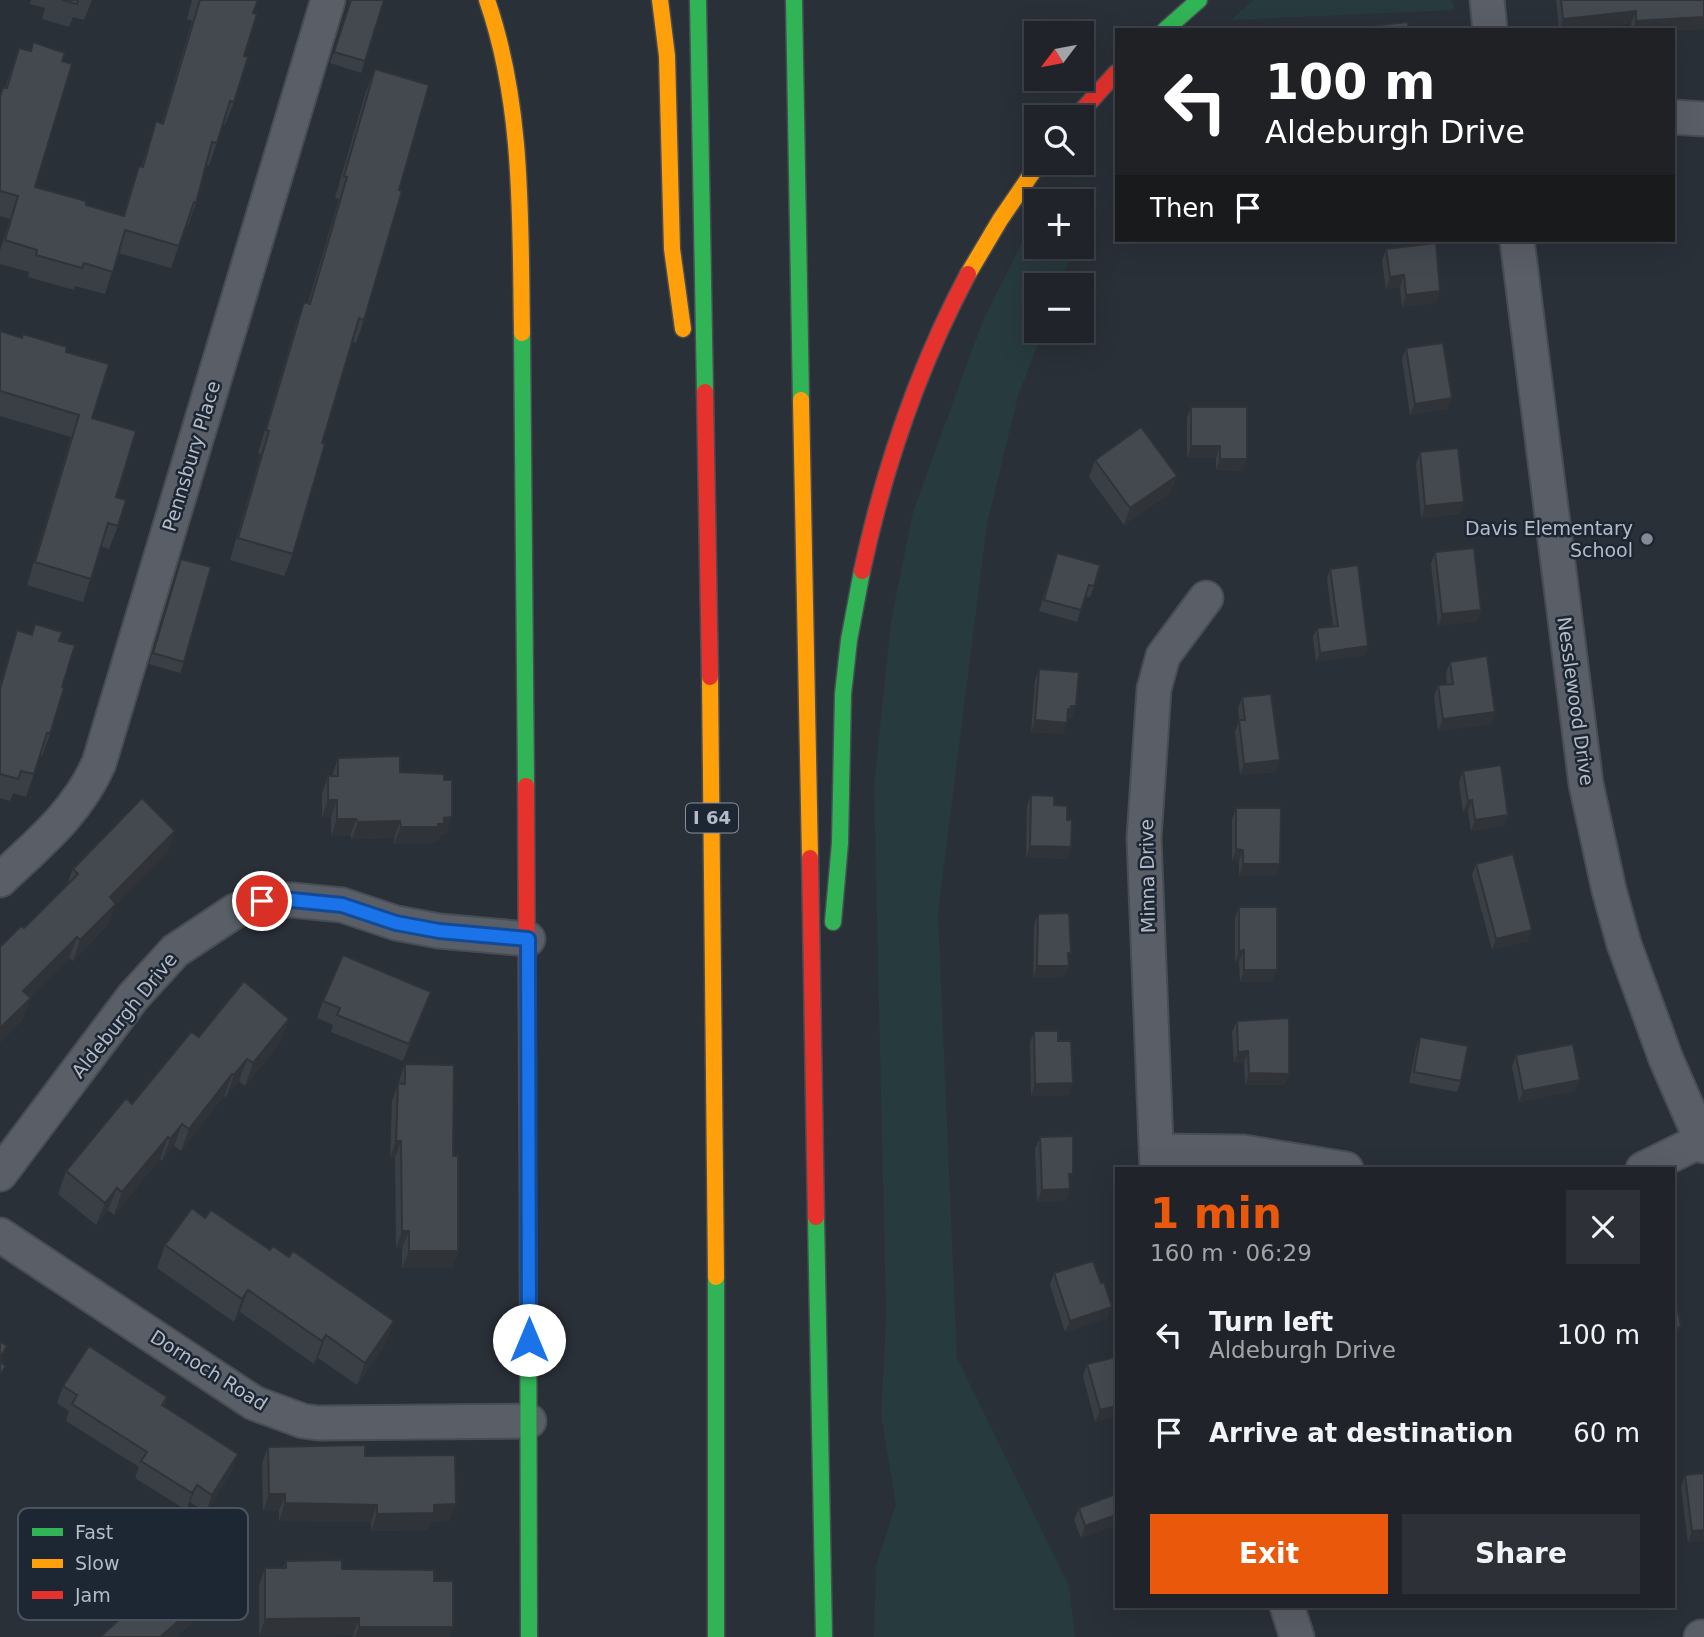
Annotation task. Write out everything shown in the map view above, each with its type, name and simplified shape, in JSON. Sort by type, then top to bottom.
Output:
[{"type":"main road","points":[[487,0],[508,70],[517,133],[522,288],[528,939],[530,1637]]},
{"type":"main road","points":[[660,0],[667,56],[672,249],[685,345]]},
{"type":"main road","name":"I 64","points":[[698,0],[716,1199],[716,1637]]},
{"type":"main road","points":[[794,0],[824,1637]]},
{"type":"main road","points":[[1167,28],[1199,0]]},
{"type":"main road","points":[[1087,105],[1115,74]]},
{"type":"main road","points":[[831,940],[840,844],[843,696],[857,597],[880,495],[912,399],[965,279],[989,236],[1031,175]]},
{"type":"main road","points":[[689,372],[706,495]]},
{"type":"main road","points":[[815,1105],[828,967]]},
{"type":"street","name":"Pennsbury Place","points":[[0,880],[71,812],[90,784],[99,763],[328,0]]},
{"type":"street","points":[[1487,0],[1490,28]]},
{"type":"street","points":[[1675,117],[1704,119]]},
{"type":"street","name":"Nesslewood Drive","points":[[1517,242],[1586,784],[1623,944],[1662,1048],[1703,1143]]},
{"type":"street","name":"Minna Drive","points":[[1156,1160],[1144,838],[1154,689],[1163,656],[1206,598]]},
{"type":"street","name":"Aldeburgh Drive","points":[[0,1174],[133,997],[175,951],[235,911],[262,901],[292,900],[342,905],[396,923],[439,931],[528,939]]},
{"type":"street","points":[[1648,1167],[1703,1143]]},
{"type":"street","points":[[1156,1160],[1243,1152],[1334,1167]]},
{"type":"street","name":"Dornoch Road","points":[[0,1235],[254,1403],[303,1421],[529,1421]]},
{"type":"street","points":[[1288,1608],[1297,1637]]},
{"type":"green space","points":[[1254,0],[1452,0],[1455,10],[1230,20]]},
{"type":"green space","points":[[1024,239],[1024,259],[1070,259],[1065,273],[1024,273],[1024,343],[1038,343],[1018,396],[987,524],[938,913],[957,1358],[1069,1586],[1075,1637],[874,1637],[876,1566],[896,1504],[881,1415],[886,1316],[874,785],[891,621],[913,512],[982,323]]},
{"type":"building","points":[[62,0],[78,0],[77,4]]},
{"type":"building","points":[[200,0],[258,0],[253,13],[257,14],[244,56],[248,57],[234,102],[230,101],[217,143],[212,142],[196,203],[194,202],[179,246],[125,230],[113,272],[84,263],[82,268],[36,255],[37,250],[5,240],[18,196],[0,191],[0,97],[3,88],[7,88],[19,48],[31,51],[33,42],[65,53],[62,61],[72,64],[35,187],[86,201],[86,205],[124,216],[139,166],[143,167],[156,121],[163,124]]},
{"type":"building","points":[[351,0],[384,0],[365,61],[334,52]]},
{"type":"building","points":[[1561,0],[1704,0],[1704,17],[1636,21],[1636,11],[1563,19]]},
{"type":"building","points":[[1408,22],[1408,28],[1372,26]]},
{"type":"building","points":[[375,69],[429,85],[399,190],[402,191],[364,320],[359,318],[293,554],[238,538],[269,431],[266,430],[304,302],[310,304]]},
{"type":"building","points":[[1436,243],[1440,291],[1406,295],[1404,275],[1390,277],[1386,249]]},
{"type":"building","points":[[0,331],[22,338],[23,334],[67,347],[66,352],[109,364],[92,418],[136,431],[116,497],[126,500],[118,526],[108,523],[91,579],[35,562],[79,415],[0,391]]},
{"type":"building","points":[[1443,343],[1452,398],[1415,404],[1406,348]]},
{"type":"building","points":[[1191,407],[1247,407],[1247,459],[1220,459],[1220,446],[1191,446]]},
{"type":"building","points":[[1141,427],[1177,476],[1130,508],[1095,460]]},
{"type":"building","points":[[1458,448],[1464,502],[1425,506],[1420,452]]},
{"type":"building","points":[[1474,548],[1481,610],[1442,614],[1435,552]]},
{"type":"building","points":[[1057,553],[1100,565],[1094,586],[1089,585],[1081,610],[1044,600]]},
{"type":"building","points":[[181,559],[211,567],[184,662],[153,653]]},
{"type":"building","points":[[1358,565],[1368,646],[1320,653],[1317,628],[1338,626],[1330,569]]},
{"type":"building","points":[[35,624],[62,632],[59,641],[75,645],[50,734],[47,733],[34,774],[21,771],[18,779],[0,774],[0,689],[17,630],[32,635]]},
{"type":"building","points":[[1487,656],[1495,712],[1443,719],[1438,685],[1453,684],[1450,662]]},
{"type":"building","points":[[1039,669],[1079,672],[1076,706],[1068,709],[1067,723],[1035,720]]},
{"type":"building","points":[[1271,694],[1280,760],[1244,764],[1239,720],[1245,720],[1242,697]]},
{"type":"building","points":[[400,756],[400,772],[444,774],[444,780],[452,780],[452,817],[444,818],[444,824],[438,824],[438,827],[401,827],[400,821],[358,822],[356,819],[337,819],[337,800],[328,800],[328,776],[338,776],[338,758]]},
{"type":"building","points":[[1501,765],[1508,815],[1475,820],[1472,800],[1468,801],[1463,771]]},
{"type":"building","points":[[1031,795],[1054,796],[1054,805],[1067,806],[1067,820],[1072,820],[1071,847],[1030,846]]},
{"type":"building","points":[[142,798],[175,831],[110,897],[116,904],[80,940],[77,937],[23,991],[31,998],[0,1028],[0,947],[21,926],[24,928],[78,874],[73,869]]},
{"type":"building","points":[[1236,808],[1281,808],[1280,864],[1243,864],[1243,850],[1236,849]]},
{"type":"building","points":[[1513,854],[1532,930],[1496,939],[1476,864]]},
{"type":"building","points":[[1239,907],[1277,907],[1277,970],[1244,970],[1244,950],[1239,951]]},
{"type":"building","points":[[1069,913],[1069,966],[1037,966],[1038,914]]},
{"type":"building","points":[[343,955],[431,992],[409,1044],[337,1015],[340,1008],[323,1001]]},
{"type":"building","points":[[244,981],[289,1019],[253,1063],[247,1059],[234,1075],[232,1074],[189,1129],[182,1124],[122,1192],[117,1188],[105,1203],[66,1171],[126,1098],[132,1104],[191,1032],[199,1037]]},
{"type":"building","points":[[1289,1018],[1289,1074],[1249,1073],[1248,1051],[1238,1052],[1237,1021]]},
{"type":"building","points":[[1034,1031],[1058,1031],[1058,1041],[1071,1041],[1073,1083],[1035,1084]]},
{"type":"building","points":[[1420,1037],[1468,1046],[1461,1081],[1414,1072]]},
{"type":"building","points":[[1573,1044],[1580,1080],[1523,1091],[1516,1055]]},
{"type":"building","points":[[405,1064],[454,1065],[453,1156],[458,1156],[458,1251],[409,1251],[409,1231],[402,1231],[401,1141],[396,1141],[398,1083],[405,1084]]},
{"type":"building","points":[[1073,1136],[1073,1174],[1069,1174],[1070,1189],[1042,1190],[1040,1137]]},
{"type":"building","points":[[192,1208],[205,1218],[211,1210],[270,1250],[273,1246],[289,1257],[293,1251],[394,1321],[365,1363],[326,1335],[322,1341],[248,1290],[242,1299],[165,1245]]},
{"type":"building","points":[[1093,1261],[1101,1283],[1104,1282],[1112,1307],[1070,1321],[1054,1273]]},
{"type":"building","points":[[1675,1299],[1676,1299],[1681,1327],[1675,1328]]},
{"type":"building","points":[[0,1341],[7,1346],[0,1358]]},
{"type":"building","points":[[89,1346],[167,1397],[162,1405],[238,1454],[212,1495],[197,1485],[192,1493],[141,1461],[147,1452],[72,1404],[77,1395],[63,1386]]},
{"type":"building","points":[[1115,1357],[1115,1406],[1100,1410],[1087,1364]]},
{"type":"building","points":[[0,1362],[6,1366],[0,1374]]},
{"type":"building","points":[[365,1445],[365,1456],[455,1455],[456,1504],[434,1505],[434,1513],[377,1514],[377,1505],[285,1503],[285,1494],[269,1494],[268,1447]]},
{"type":"building","points":[[1704,1473],[1704,1530],[1692,1531],[1685,1475]]},
{"type":"building","points":[[1115,1494],[1115,1515],[1085,1526],[1079,1508]]},
{"type":"building","points":[[342,1560],[342,1569],[434,1570],[434,1581],[453,1581],[453,1627],[359,1627],[359,1618],[265,1619],[265,1568],[286,1568],[286,1561]]},
{"type":"building","points":[[119,1620],[180,1620],[160,1637],[100,1637]]},
{"type":"traffic: fast","points":[[698,0],[705,392]]},
{"type":"traffic: fast","points":[[794,0],[801,400]]},
{"type":"traffic: fast","points":[[1167,28],[1199,0]]},
{"type":"traffic: fast","points":[[522,333],[526,786]]},
{"type":"traffic: fast","points":[[833,922],[840,843],[843,694],[849,640],[862,571]]},
{"type":"traffic: fast","points":[[528,1214],[529,1637]]},
{"type":"traffic: fast","points":[[816,1217],[824,1637]]},
{"type":"traffic: fast","points":[[716,1277],[716,1637]]},
{"type":"traffic: slow","points":[[487,0],[499,40],[514,123],[520,207],[522,333]]},
{"type":"traffic: slow","points":[[660,0],[667,56],[672,249],[683,329]]},
{"type":"traffic: slow","points":[[968,274],[1031,175]]},
{"type":"traffic: slow","points":[[801,400],[810,858]]},
{"type":"traffic: slow","points":[[710,677],[716,1277]]},
{"type":"traffic: jam","points":[[1087,105],[1115,74]]},
{"type":"traffic: jam","points":[[862,571],[881,494],[904,419],[933,346],[968,274]]},
{"type":"traffic: jam","points":[[705,392],[710,677]]},
{"type":"traffic: jam","points":[[526,786],[528,1214]]},
{"type":"traffic: jam","points":[[810,858],[816,1217]]},
{"type":"place","name":"Davis Elementary School","points":[[1647,539]]},
{"type":"route","points":[[262,901],[292,900],[342,905],[396,923],[439,931],[528,939],[529,1340]]}]
